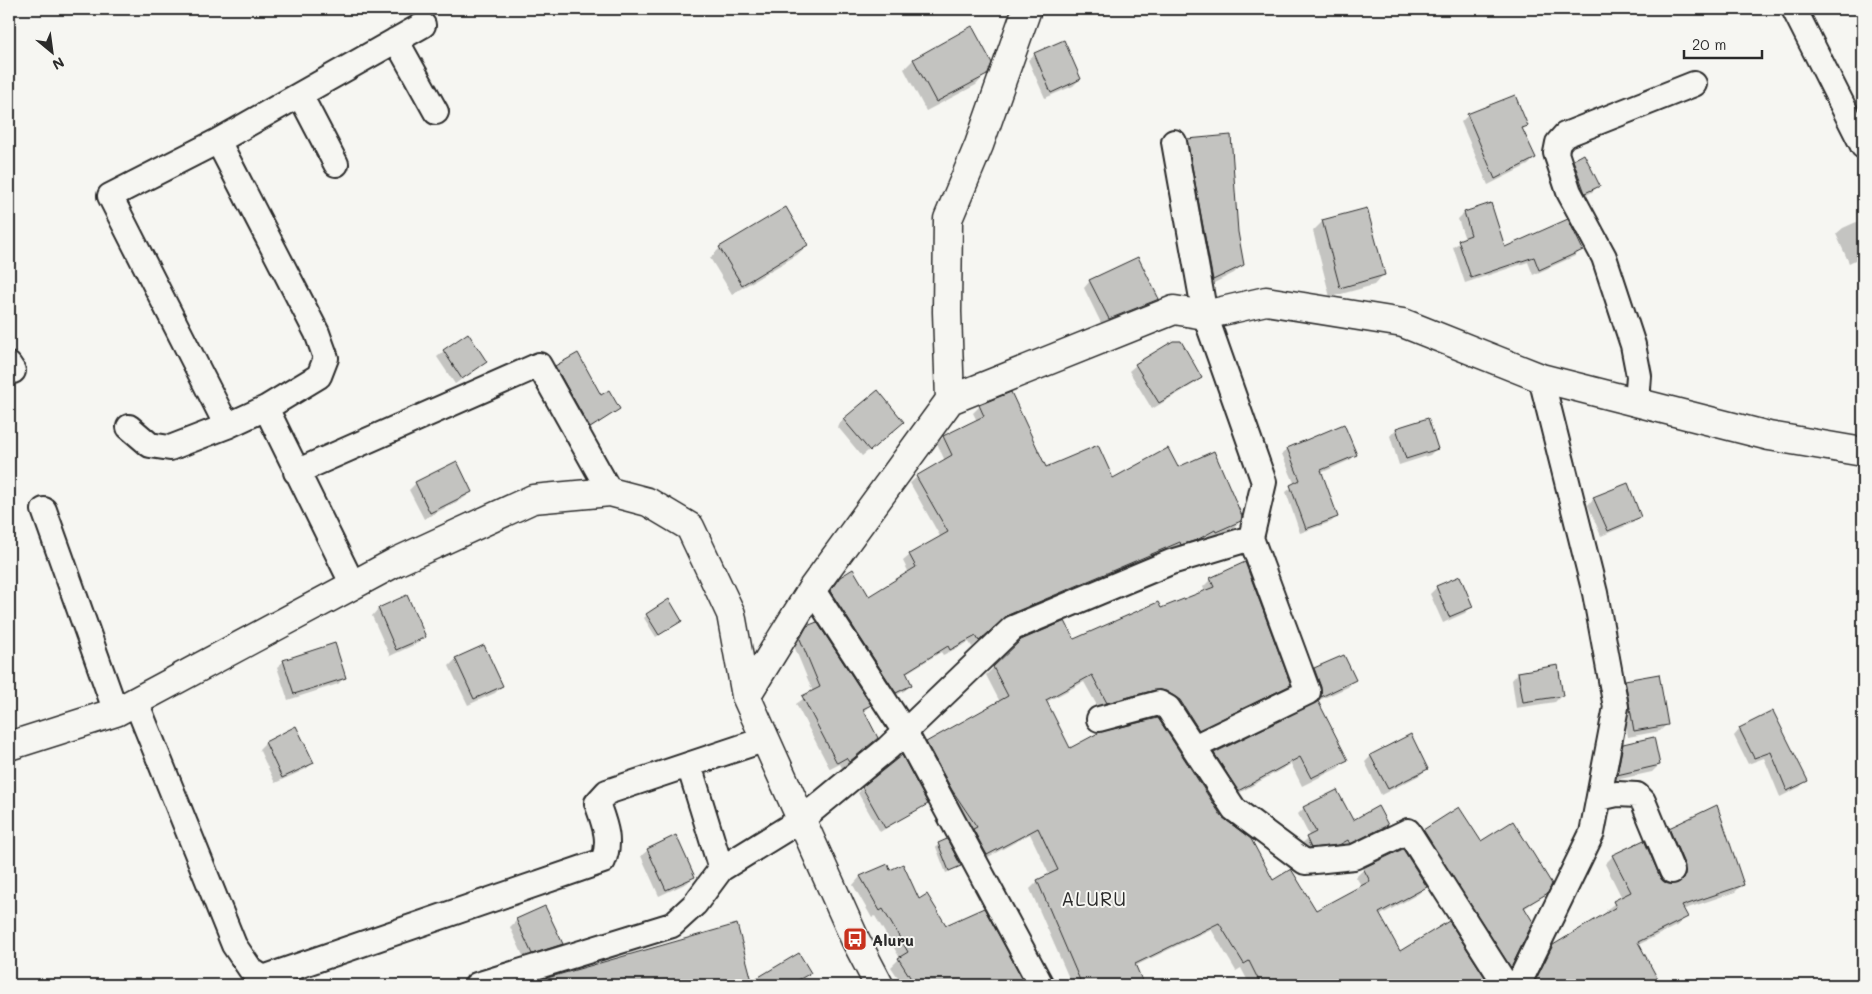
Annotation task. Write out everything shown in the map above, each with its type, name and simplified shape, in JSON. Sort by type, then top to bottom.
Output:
[{"type":"street","points":[[950,400],[947,312],[948,219],[979,145],[1027,9]]},
{"type":"street","points":[[1794,9],[1863,146]]},
{"type":"street","points":[[227,426],[110,196],[218,141],[423,25]]},
{"type":"street","points":[[396,40],[436,112]]},
{"type":"street","points":[[1637,402],[1639,376],[1634,345],[1604,257],[1569,192],[1556,153],[1558,143],[1565,135],[1694,84]]},
{"type":"street","points":[[300,95],[336,164]]},
{"type":"street","points":[[129,427],[150,445],[170,448],[227,426],[266,408],[319,376],[326,358],[317,334],[218,141]]},
{"type":"street","points":[[1174,142],[1205,315],[1264,482],[1251,538],[1308,692],[1194,748]]},
{"type":"street","points":[[746,696],[812,589],[950,400],[1174,310],[1205,315],[1266,300],[1403,323],[1541,378],[1769,436],[1863,452]]},
{"type":"street","points":[[296,472],[539,365],[610,492]]},
{"type":"street","points":[[1518,985],[1592,833],[1616,707],[1596,593],[1541,378]]},
{"type":"street","points":[[266,408],[353,585]]},
{"type":"street","points":[[9,746],[126,707],[396,562],[534,499],[610,492],[648,502],[690,527],[731,614],[746,696],[855,939],[879,985]]},
{"type":"street","points":[[44,510],[126,707],[234,945],[252,970],[263,978],[603,861],[609,848],[606,829],[597,803],[607,792],[766,739]]},
{"type":"street","points":[[477,985],[514,979],[672,925],[695,904],[721,869],[802,819],[905,732],[1013,628],[1172,562],[1251,538]]},
{"type":"street","points":[[812,589],[905,732],[1041,985]]},
{"type":"street","points":[[1099,719],[1159,703],[1168,708],[1234,809],[1305,862],[1354,857],[1408,832],[1506,985]]},
{"type":"street","points":[[690,765],[721,869]]},
{"type":"street","points":[[1599,798],[1617,794],[1637,795],[1643,801],[1672,871]]},
{"type":"building","points":[[972,26],[992,63],[987,75],[936,102],[913,59]]},
{"type":"building","points":[[1064,40],[1081,79],[1051,93],[1034,53]]},
{"type":"building","points":[[1515,95],[1528,126],[1522,128],[1536,158],[1495,179],[1467,114]]},
{"type":"building","points":[[1231,135],[1238,232],[1244,265],[1213,280],[1187,139]]},
{"type":"building","points":[[1584,154],[1600,186],[1585,193],[1573,160]]},
{"type":"building","points":[[1491,203],[1505,247],[1568,219],[1583,250],[1539,270],[1534,257],[1471,278],[1458,240],[1471,235],[1464,212]]},
{"type":"building","points":[[786,207],[808,245],[742,285],[719,247]]},
{"type":"building","points":[[1367,208],[1385,275],[1340,288],[1322,220]]},
{"type":"building","points":[[1138,257],[1159,299],[1109,319],[1089,280]]},
{"type":"building","points":[[468,333],[487,362],[462,379],[443,350]]},
{"type":"building","points":[[1173,341],[1181,341],[1202,378],[1159,403],[1135,364]]},
{"type":"building","points":[[578,353],[601,395],[609,390],[620,409],[590,428],[555,366]]},
{"type":"building","points":[[878,390],[904,422],[870,451],[843,419]]},
{"type":"building","points":[[1011,392],[1046,467],[1098,445],[1113,478],[1168,448],[1178,467],[1214,451],[1242,516],[1241,521],[1216,532],[1215,530],[1197,540],[1181,545],[1180,542],[1008,615],[979,641],[976,636],[950,650],[948,646],[906,672],[912,685],[896,693],[830,591],[840,577],[853,569],[869,596],[916,567],[909,554],[948,532],[916,476],[952,455],[943,436],[984,416],[979,405]]},
{"type":"building","points":[[1428,418],[1438,449],[1406,459],[1396,428]]},
{"type":"building","points":[[1344,424],[1357,455],[1321,470],[1338,517],[1306,529],[1290,485],[1300,480],[1287,448]]},
{"type":"building","points":[[457,461],[472,492],[430,513],[415,482]]},
{"type":"building","points":[[1628,483],[1641,517],[1608,531],[1593,497]]},
{"type":"building","points":[[1245,562],[1291,685],[1199,730],[1180,700],[1166,691],[1155,690],[1107,703],[1092,675],[1046,700],[1070,748],[1100,732],[1158,718],[1222,817],[1251,839],[1273,880],[1291,869],[1316,910],[1370,881],[1363,868],[1403,849],[1427,887],[1379,913],[1400,951],[1449,921],[1490,985],[1261,985],[1249,961],[1244,964],[1219,923],[1135,964],[1144,985],[1082,985],[1037,880],[1058,870],[1038,828],[987,855],[973,829],[977,827],[952,790],[926,742],[1008,696],[993,667],[1021,640],[1065,621],[1074,639],[1158,602],[1161,608],[1214,587],[1210,578]]},
{"type":"building","points":[[1460,576],[1473,607],[1449,617],[1436,586]]},
{"type":"building","points":[[407,595],[426,637],[396,650],[378,608]]},
{"type":"building","points":[[669,599],[682,621],[659,635],[646,614]]},
{"type":"building","points":[[817,622],[871,705],[863,709],[878,738],[849,762],[846,758],[837,763],[802,696],[820,687],[800,639],[807,626]]},
{"type":"building","points":[[335,643],[346,678],[294,694],[283,660]]},
{"type":"building","points":[[484,645],[503,686],[474,699],[455,658]]},
{"type":"building","points":[[1344,655],[1356,680],[1321,697],[1321,687],[1314,668]]},
{"type":"building","points":[[1558,665],[1563,696],[1523,702],[1518,672]]},
{"type":"building","points":[[1659,674],[1668,725],[1634,731],[1625,680]]},
{"type":"building","points":[[1318,701],[1348,760],[1311,778],[1300,757],[1238,791],[1214,753]]},
{"type":"building","points":[[1773,711],[1808,781],[1787,791],[1771,752],[1754,758],[1739,728]]},
{"type":"building","points":[[296,726],[314,763],[282,778],[265,742]]},
{"type":"building","points":[[1411,734],[1428,769],[1388,789],[1370,755]]},
{"type":"building","points":[[1654,737],[1660,765],[1617,775],[1623,744]]},
{"type":"building","points":[[902,755],[928,804],[885,828],[862,787]]},
{"type":"building","points":[[1337,790],[1353,820],[1378,806],[1388,825],[1350,844],[1348,840],[1339,845],[1311,848],[1306,837],[1316,832],[1303,807]]},
{"type":"building","points":[[1717,805],[1744,885],[1682,906],[1688,917],[1638,942],[1661,985],[1533,985],[1553,945],[1616,907],[1613,901],[1631,892],[1612,855],[1644,840],[1660,877],[1670,884],[1678,883],[1683,879],[1685,866],[1669,828]]},
{"type":"building","points":[[1459,807],[1481,841],[1513,821],[1552,884],[1548,893],[1524,907],[1533,922],[1511,968],[1423,830]]},
{"type":"building","points":[[676,835],[695,877],[666,890],[647,849]]},
{"type":"building","points":[[947,839],[961,866],[949,871],[938,843]]},
{"type":"building","points":[[888,864],[890,870],[903,864],[919,899],[927,894],[946,925],[984,908],[1026,985],[915,985],[898,958],[908,952],[883,909],[880,911],[860,876]]},
{"type":"building","points":[[545,906],[563,944],[532,954],[516,919]]},
{"type":"building","points":[[737,924],[752,981],[799,953],[811,973],[789,985],[541,985],[540,980]]},
{"type":"place","name":"Aluru","points":[[855,939]]},
{"type":"district","name":"ALURU","points":[[1094,898]]}]
